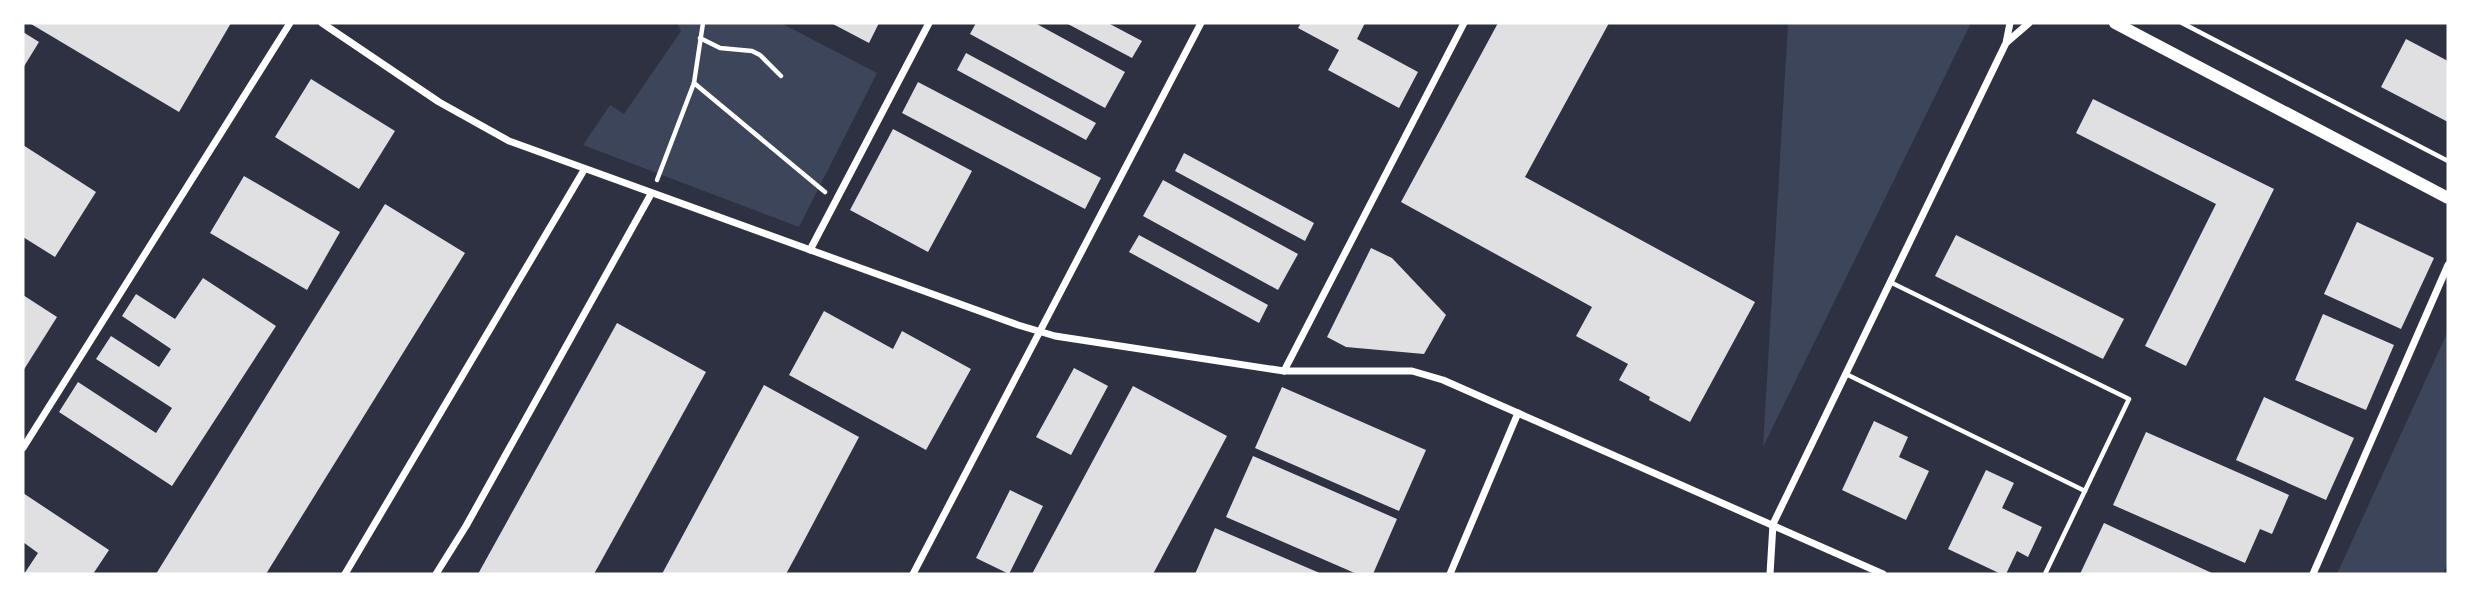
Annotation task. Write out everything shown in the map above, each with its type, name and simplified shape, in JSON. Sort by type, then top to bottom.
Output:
[{"type":"street","points":[[23,448],[290,23]]},
{"type":"street","points":[[322,23],[439,102],[509,141],[1038,332],[1284,371],[1412,371],[1443,380],[1883,574]]},
{"type":"street","points":[[810,250],[929,23]]},
{"type":"street","points":[[913,574],[1202,23]]},
{"type":"street","points":[[1284,371],[1464,23]]},
{"type":"street","points":[[1770,574],[1773,524],[2006,43],[2010,23]]},
{"type":"street","points":[[2006,43],[2029,23]]},
{"type":"street","points":[[2117,23],[2448,198]]},
{"type":"street","points":[[345,574],[584,170]]},
{"type":"street","points":[[436,574],[466,526],[652,194]]},
{"type":"street","points":[[2313,574],[2448,265]]},
{"type":"street","points":[[1450,574],[1518,413]]},
{"type":"lane","points":[[2182,23],[2448,161]]},
{"type":"lane","points":[[1890,282],[2129,399],[2045,574]]},
{"type":"lane","points":[[1846,374],[2085,491]]},
{"type":"path","points":[[652,194],[694,83],[702,23]]},
{"type":"path","points":[[700,38],[720,48],[752,51],[760,55],[781,76]]},
{"type":"path","points":[[694,83],[836,200]]},
{"type":"shaded area","points":[[677,23],[781,23],[877,73],[799,227],[583,145],[610,105],[624,114],[681,31]]},
{"type":"shaded area","points":[[1788,23],[1971,23],[1763,447]]},
{"type":"shaded area","points":[[2448,331],[2448,562],[2443,574],[2337,574]]},
{"type":"building","points":[[32,23],[231,23],[179,112]]},
{"type":"building","points":[[831,23],[879,23],[869,43]]},
{"type":"building","points":[[976,23],[1035,23],[1125,72],[1105,108],[970,34]]},
{"type":"building","points":[[1066,23],[1108,23],[1142,41],[1132,58]]},
{"type":"building","points":[[1301,23],[1365,23],[1357,39],[1418,72],[1399,108],[1328,70],[1339,50],[1298,28]]},
{"type":"building","points":[[1498,23],[1609,23],[1525,177],[1755,302],[1690,422],[1619,380],[1628,364],[1576,336],[1592,307],[1401,202]]},
{"type":"building","points":[[23,32],[39,42],[23,68]]},
{"type":"building","points":[[2406,39],[2448,61],[2448,122],[2381,87]]},
{"type":"building","points":[[966,53],[1096,123],[1086,140],[957,70]]},
{"type":"building","points":[[311,79],[395,131],[359,189],[275,137]]},
{"type":"building","points":[[918,82],[1101,178],[1085,209],[902,113]]},
{"type":"building","points":[[2093,99],[2274,189],[2186,366],[2145,346],[2216,204],[2076,133]]},
{"type":"building","points":[[893,129],[972,171],[928,252],[850,210]]},
{"type":"building","points":[[23,145],[96,192],[55,257],[23,237]]},
{"type":"building","points":[[1184,153],[1314,223],[1305,241],[1175,171]]},
{"type":"building","points":[[244,176],[340,232],[307,290],[210,233]]},
{"type":"building","points":[[1163,180],[1298,254],[1278,290],[1143,216]]},
{"type":"building","points":[[385,204],[465,253],[266,574],[156,574]]},
{"type":"building","points":[[2357,222],[2434,258],[2401,329],[2324,294]]},
{"type":"building","points":[[1139,235],[1268,305],[1259,323],[1129,252]]},
{"type":"building","points":[[1956,235],[2124,319],[2103,359],[1935,276]]},
{"type":"building","points":[[1371,248],[1392,258],[1446,315],[1424,354],[1346,347],[1327,337]]},
{"type":"building","points":[[203,278],[276,326],[172,486],[59,412],[78,382],[156,433],[172,408],[96,359],[111,336],[159,367],[171,349],[122,316],[136,294],[175,319]]},
{"type":"building","points":[[23,295],[57,317],[23,371]]},
{"type":"building","points":[[824,311],[893,349],[902,331],[971,369],[926,450],[789,375]]},
{"type":"building","points":[[2323,314],[2394,345],[2366,410],[2295,380]]},
{"type":"building","points":[[617,323],[706,372],[594,574],[478,574]]},
{"type":"building","points":[[1074,368],[1108,386],[1071,455],[1036,437]]},
{"type":"building","points":[[764,385],[859,437],[798,552],[786,574],[662,574]]},
{"type":"building","points":[[1133,386],[1227,436],[1202,483],[1153,574],[1032,574]]},
{"type":"building","points":[[1282,387],[1426,450],[1399,511],[1255,448]]},
{"type":"building","points":[[2264,397],[2354,438],[2326,500],[2236,460]]},
{"type":"building","points":[[1874,421],[1908,437],[1899,457],[1929,471],[1906,520],[1842,490]]},
{"type":"building","points":[[2146,432],[2289,495],[2272,534],[2260,529],[2245,563],[2113,505]]},
{"type":"building","points":[[1253,456],[1397,519],[1373,574],[1357,574],[1226,517]]},
{"type":"building","points":[[1986,470],[2014,483],[2002,508],[2042,527],[2028,557],[2017,551],[2006,574],[1948,549]]},
{"type":"building","points":[[1010,490],[1043,506],[1009,574],[976,558]]},
{"type":"building","points":[[23,493],[109,550],[93,574],[24,574],[38,553],[23,542]]},
{"type":"building","points":[[2104,523],[2214,574],[2080,574]]},
{"type":"building","points":[[1215,528],[1322,574],[1195,574]]}]
